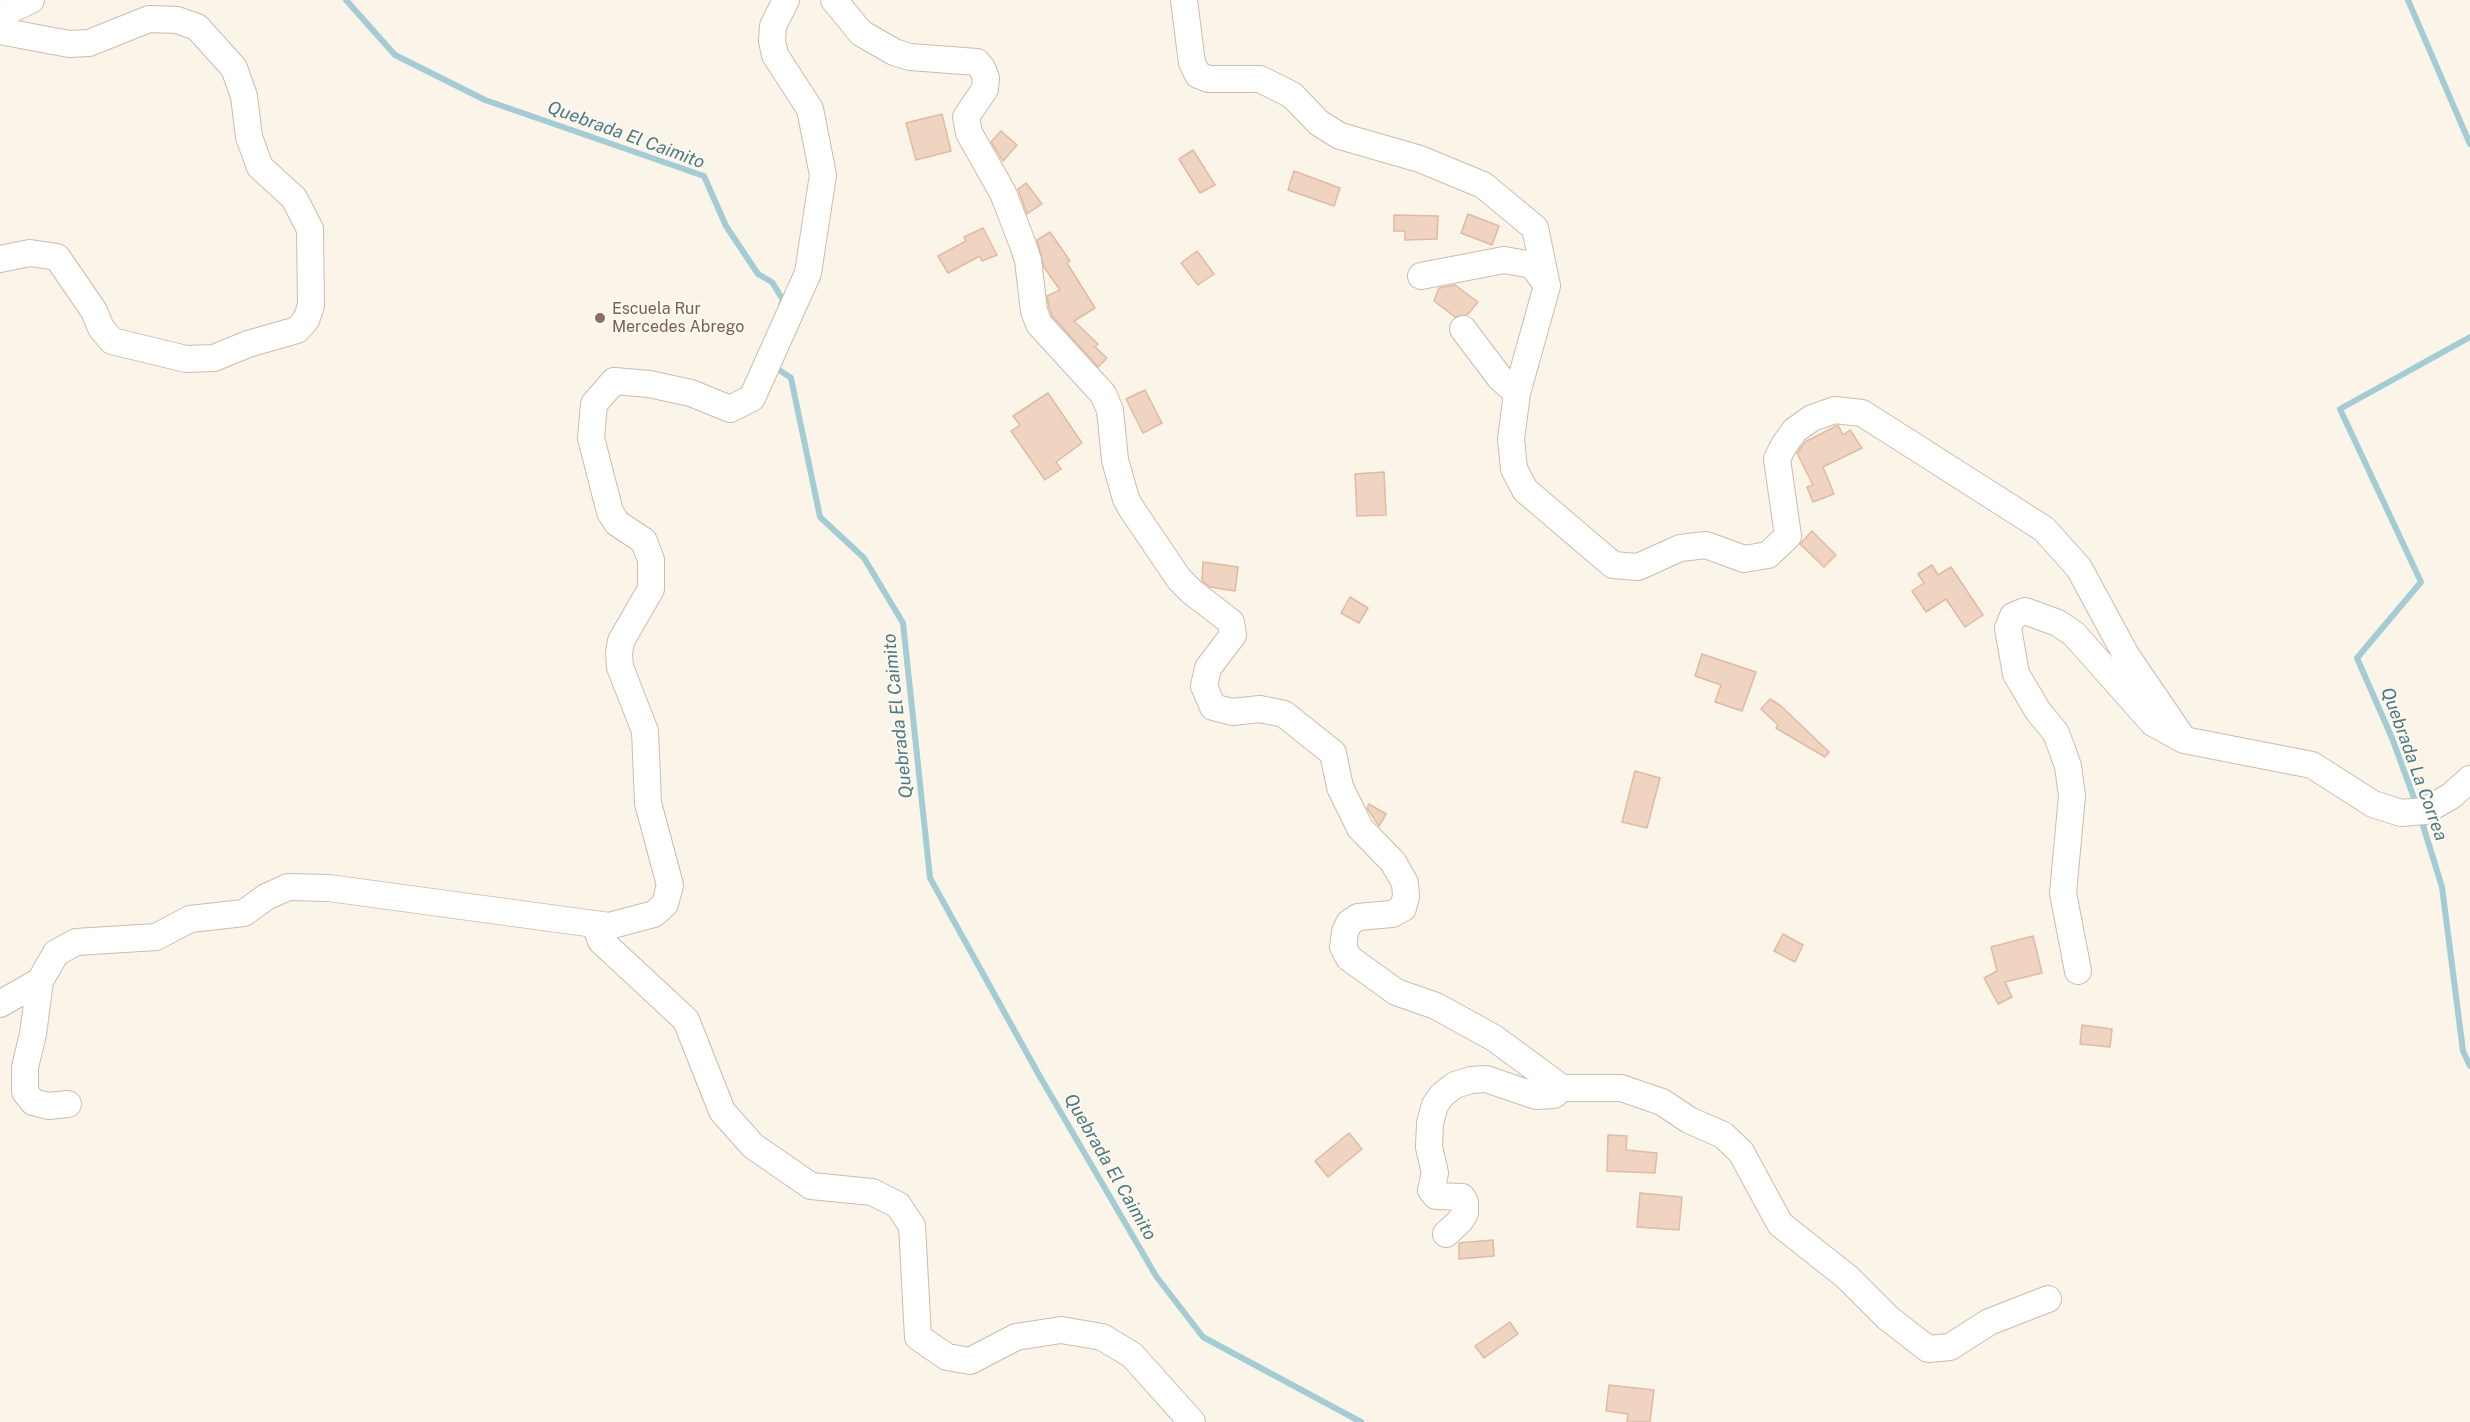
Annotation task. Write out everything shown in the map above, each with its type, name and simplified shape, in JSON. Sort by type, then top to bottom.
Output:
[{"type":"street","points":[[0,15],[32,0]]},
{"type":"street","points":[[68,1104],[48,1106],[33,1102],[25,1092],[25,1067],[33,1034],[40,981],[56,952],[76,942],[156,937],[190,919],[215,918],[243,913],[271,894],[288,887],[329,888],[609,926],[654,914],[665,904],[670,885],[648,802],[645,731],[620,667],[621,641],[651,589],[651,560],[645,541],[617,523],[610,512],[591,438],[594,404],[614,381],[649,384],[691,393],[730,409],[752,398],[808,273],[824,175],[810,109],[775,55],[772,41],[773,27],[786,0]]},
{"type":"street","points":[[834,0],[861,33],[894,52],[910,57],[977,62],[982,68],[986,78],[985,89],[966,117],[969,133],[1003,193],[1023,245],[1028,260],[1034,311],[1039,324],[1103,394],[1110,410],[1115,460],[1126,499],[1131,508],[1179,579],[1231,622],[1233,635],[1208,668],[1204,686],[1213,707],[1232,712],[1260,709],[1284,714],[1333,753],[1340,787],[1360,828],[1394,862],[1405,884],[1406,896],[1403,908],[1392,914],[1358,917],[1349,923],[1343,947],[1349,958],[1396,992],[1437,1006],[1494,1038],[1562,1088],[1621,1088],[1662,1102],[1689,1120],[1723,1135],[1741,1152],[1780,1224],[1847,1277],[1888,1318],[1928,1349],[1950,1347],[1989,1322],[2048,1299]]},
{"type":"street","points":[[1184,0],[1192,63],[1198,75],[1209,79],[1260,79],[1292,95],[1319,123],[1340,136],[1420,159],[1483,185],[1535,228],[1547,286],[1517,393],[1511,439],[1514,469],[1525,490],[1613,565],[1638,567],[1680,548],[1706,545],[1744,559],[1768,555],[1788,536],[1777,459],[1784,445],[1795,430],[1812,418],[1835,410],[1862,413],[2044,529],[2079,568],[2126,655],[2184,740]]},
{"type":"street","points":[[0,31],[89,44],[149,19],[177,20],[197,27],[234,68],[244,96],[249,137],[260,167],[294,198],[310,229],[311,306],[306,320],[297,330],[248,344],[214,358],[186,359],[112,341],[101,328],[94,311],[57,257],[30,253],[0,259]]},
{"type":"street","points":[[1421,276],[1504,260],[1532,265],[1547,286]]},
{"type":"street","points":[[1463,329],[1500,378],[1517,393]]},
{"type":"street","points":[[2078,971],[2063,893],[2072,796],[2068,766],[2056,733],[2038,711],[2016,674],[2008,628],[2013,616],[2025,611],[2058,623],[2074,634],[2153,723],[2184,740],[2312,765],[2373,804],[2401,813],[2425,811],[2461,788]]},
{"type":"street","points":[[609,926],[599,936],[601,941],[686,1020],[722,1111],[753,1146],[811,1186],[872,1192],[898,1205],[912,1226],[918,1337],[947,1357],[970,1361],[1016,1337],[1061,1330],[1102,1336],[1132,1355],[1192,1422]]},
{"type":"street","points":[[0,1004],[40,981]]},
{"type":"street","points":[[1446,1234],[1460,1221],[1465,1202],[1462,1197],[1436,1196],[1431,1190],[1435,1173],[1429,1147],[1430,1123],[1435,1105],[1455,1085],[1486,1079],[1536,1096],[1554,1095],[1562,1088]]},
{"type":"building","points":[[942,114],[951,151],[916,160],[906,123]]},
{"type":"building","points":[[1001,131],[1017,145],[1003,161],[991,142]]},
{"type":"building","points":[[1193,150],[1215,185],[1200,193],[1179,159]]},
{"type":"building","points":[[1294,171],[1340,188],[1334,206],[1288,190]]},
{"type":"building","points":[[1026,183],[1042,204],[1027,214],[1018,189]]},
{"type":"building","points":[[1468,214],[1499,226],[1492,245],[1461,233]]},
{"type":"building","points":[[1394,215],[1438,216],[1437,239],[1405,240],[1405,231],[1394,231]]},
{"type":"building","points":[[983,228],[997,255],[982,261],[980,256],[948,273],[938,256],[966,241],[964,237]]},
{"type":"building","points":[[1050,232],[1070,261],[1067,263],[1095,308],[1074,321],[1098,344],[1095,347],[1107,358],[1098,367],[1052,316],[1047,296],[1060,290],[1044,267],[1037,240]]},
{"type":"building","points":[[1197,251],[1214,274],[1198,285],[1181,263]]},
{"type":"building","points":[[1455,285],[1478,302],[1467,315],[1455,317],[1434,301],[1439,288]]},
{"type":"building","points":[[1145,390],[1162,423],[1143,433],[1126,399]]},
{"type":"building","points":[[1048,393],[1082,443],[1056,462],[1061,469],[1045,480],[1011,431],[1020,425],[1013,416]]},
{"type":"building","points":[[1838,425],[1843,435],[1850,430],[1862,448],[1823,467],[1834,494],[1813,502],[1807,487],[1813,485],[1797,453],[1805,442]]},
{"type":"building","points":[[1384,472],[1386,515],[1357,516],[1355,474]]},
{"type":"building","points":[[1812,531],[1836,555],[1824,567],[1800,544]]},
{"type":"building","points":[[1203,562],[1238,567],[1235,591],[1210,587],[1202,581]]},
{"type":"building","points":[[1932,565],[1938,575],[1951,567],[1983,615],[1965,627],[1946,599],[1926,612],[1912,591],[1924,583],[1918,574]]},
{"type":"building","points":[[1350,597],[1368,608],[1359,623],[1341,613]]},
{"type":"building","points":[[1702,654],[1756,672],[1742,711],[1715,702],[1721,685],[1695,676]]},
{"type":"building","points":[[1770,699],[1781,706],[1829,752],[1825,757],[1776,728],[1778,725],[1761,709]]},
{"type":"building","points":[[1635,771],[1660,778],[1647,828],[1622,822]]},
{"type":"building","points":[[1369,804],[1386,814],[1379,826],[1367,808]]},
{"type":"building","points":[[1783,934],[1803,945],[1795,962],[1774,951]]},
{"type":"building","points":[[2033,936],[2042,973],[2005,982],[2012,997],[1998,1004],[1984,978],[1997,971],[1991,947]]},
{"type":"building","points":[[2082,1025],[2112,1029],[2110,1047],[2080,1044]]},
{"type":"building","points":[[1349,1133],[1362,1149],[1328,1177],[1315,1161]]},
{"type":"building","points":[[1608,1135],[1627,1136],[1626,1150],[1657,1153],[1655,1173],[1607,1171]]},
{"type":"building","points":[[1640,1193],[1682,1197],[1679,1230],[1637,1227]]},
{"type":"building","points":[[1493,1240],[1494,1256],[1459,1259],[1459,1243]]},
{"type":"building","points":[[1510,1322],[1518,1334],[1484,1358],[1475,1346]]},
{"type":"building","points":[[1609,1385],[1654,1390],[1650,1422],[1627,1422],[1628,1414],[1606,1411]]},
{"type":"waterway","name":"Quebrada El Caimito","points":[[346,0],[395,55],[485,100],[704,176],[726,226],[758,274],[772,282],[783,300],[781,305]]},
{"type":"waterway","name":"Quebrada La Correa","points":[[2408,0],[2470,144]]},
{"type":"waterway","name":"Quebrada La Correa","points":[[2417,806],[2392,738],[2357,658],[2421,582],[2340,409],[2470,337]]},
{"type":"waterway","name":"Quebrada El Caimito","points":[[772,365],[791,378],[820,517],[864,558],[903,623],[930,878],[1039,1075],[1156,1276],[1203,1337],[1361,1422]]},
{"type":"waterway","name":"Quebrada La Correa","points":[[2421,819],[2442,887],[2463,1051],[2470,1066]]},
{"type":"place","name":"Escuela Rur Mercedes Abrego","points":[[600,318]]}]
